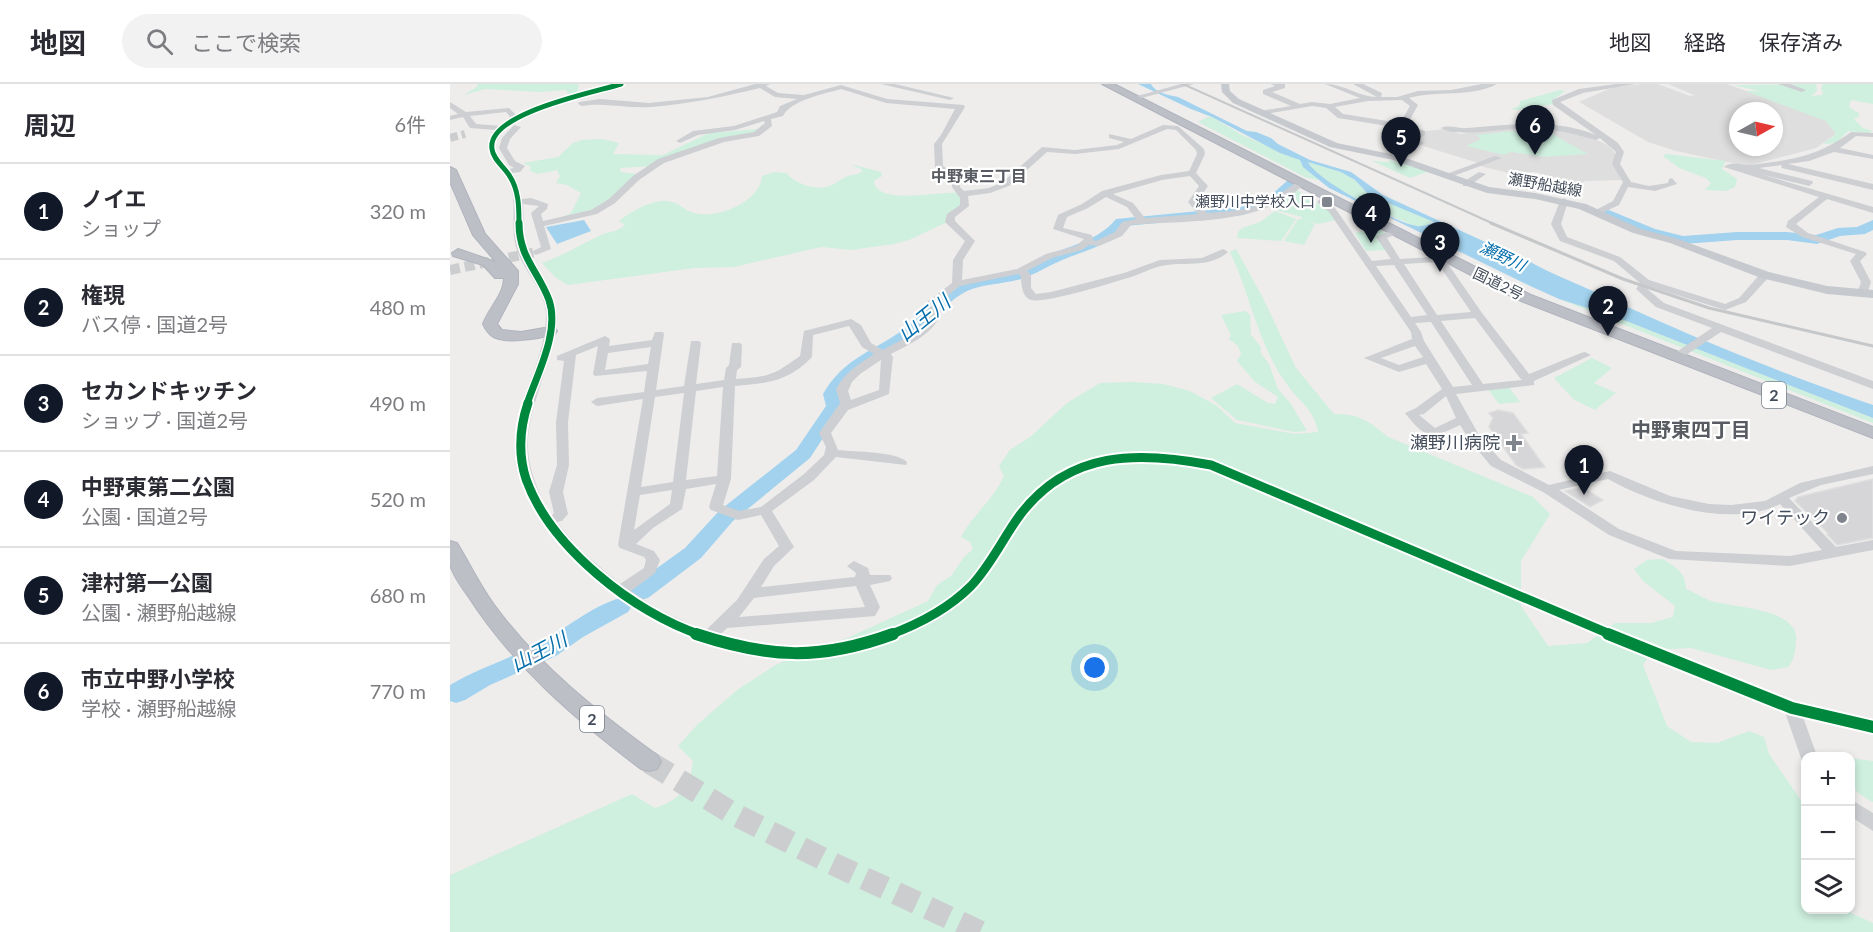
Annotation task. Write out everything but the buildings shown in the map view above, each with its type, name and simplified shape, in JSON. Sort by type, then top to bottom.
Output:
[{"type":"highway","name":"国道2号","points":[[1107,84],[1139,96],[1171,123],[1301,183],[1444,259],[1526,298],[1680,354],[1873,433]]},
{"type":"highway","points":[[450,170],[479,235],[511,271],[512,284],[490,324]]},
{"type":"highway","points":[[458,253],[485,261],[499,272],[501,284],[490,324]]},
{"type":"highway","points":[[490,324],[498,334],[505,336],[548,337]]},
{"type":"highway","name":"2","points":[[450,547],[474,590],[517,648],[539,671],[602,727],[649,762]]},
{"type":"main road","name":"瀬野船越線","points":[[1225,84],[1226,92],[1236,101],[1334,145],[1396,158],[1487,190],[1564,201],[1597,212],[1637,231],[1674,241],[1765,275],[1827,290],[1868,294]]},
{"type":"street","points":[[621,84],[521,116],[502,128],[492,141],[492,148],[495,158],[507,172],[516,189],[519,202],[520,245],[549,300],[552,315],[520,437],[526,481],[541,514],[559,538],[621,591],[670,621],[706,638],[747,650],[778,654],[842,648],[899,631],[951,605],[971,586],[987,568],[1025,508],[1047,484],[1068,471],[1096,462],[1150,456],[1176,457],[1211,465],[1630,643],[1792,708],[1873,727]]},
{"type":"street","points":[[507,172],[517,170],[521,166],[510,162],[502,148],[512,131],[520,124],[557,110],[591,102],[662,104],[710,99],[762,84],[774,94],[804,97],[843,86],[886,100],[961,106]]},
{"type":"street","points":[[885,84],[938,95],[962,104],[961,106]]},
{"type":"street","points":[[1275,84],[1282,86],[1266,92],[1299,106]]},
{"type":"street","points":[[1329,84],[1368,99]]},
{"type":"street","points":[[1358,84],[1385,99]]},
{"type":"street","points":[[1442,84],[1460,90]]},
{"type":"street","points":[[1263,113],[1299,106],[1403,98],[1425,92],[1451,92],[1493,84]]},
{"type":"street","points":[[1576,89],[1596,84]]},
{"type":"street","points":[[1620,152],[1615,145],[1556,104],[1556,100],[1566,95],[1632,84]]},
{"type":"street","points":[[1782,84],[1802,90]]},
{"type":"street","points":[[1139,96],[1186,85]]},
{"type":"street","points":[[1414,85],[1425,92]]},
{"type":"street","points":[[1564,88],[1614,87]]},
{"type":"street","points":[[680,141],[696,133],[735,128],[780,114],[783,108],[806,98],[804,97]]},
{"type":"street","points":[[1402,126],[1414,105],[1403,98]]},
{"type":"street","points":[[450,104],[464,114],[471,125],[483,128],[502,128]]},
{"type":"street","points":[[1327,105],[1341,116],[1402,126],[1422,133],[1410,139],[1420,143],[1396,158]]},
{"type":"street","points":[[957,284],[958,260],[970,241],[950,222],[950,216],[964,206],[963,194],[956,187],[956,178],[939,167],[938,144],[946,135],[961,106]]},
{"type":"street","points":[[450,118],[464,114],[509,110],[512,116]]},
{"type":"street","points":[[538,225],[594,212],[612,201],[636,178],[657,164],[722,140],[756,134],[769,124],[767,118]]},
{"type":"street","points":[[963,194],[989,191],[1006,184],[1023,165],[1045,149],[1075,152],[1119,147],[1171,123],[1181,129],[1200,149],[1201,154],[1192,173]]},
{"type":"street","points":[[1445,128],[1461,133],[1507,126],[1563,129],[1588,134],[1620,152]]},
{"type":"street","points":[[465,134],[483,128]]},
{"type":"street","points":[[1750,168],[1806,159],[1833,149],[1854,134],[1873,135]]},
{"type":"street","points":[[1112,136],[1133,142]]},
{"type":"street","points":[[1833,149],[1873,157]]},
{"type":"street","points":[[1597,212],[1616,205],[1626,183],[1626,178],[1616,164],[1620,152]]},
{"type":"street","points":[[1445,176],[1498,158]]},
{"type":"street","points":[[1809,183],[1731,164],[1728,167],[1873,210]]},
{"type":"street","points":[[1770,164],[1873,187]]},
{"type":"street","points":[[1090,242],[1089,237],[1058,229],[1066,213],[1085,206],[1105,193],[1161,178],[1192,173]]},
{"type":"street","points":[[1192,173],[1204,186],[1192,200],[1203,214]]},
{"type":"street","points":[[1466,184],[1482,174]]},
{"type":"street","points":[[1626,183],[1640,190],[1668,186],[1673,184],[1672,181]]},
{"type":"street","points":[[736,345],[735,367],[732,368],[729,383],[724,478],[716,507],[738,516],[765,510],[809,477],[831,453],[832,447],[825,433],[846,403],[842,391],[846,383],[864,366],[910,339],[933,321],[934,304],[957,284],[1022,272],[1050,256],[1119,234],[1126,223],[1142,219],[1246,213],[1275,203],[1301,183]]},
{"type":"street","points":[[1105,193],[1130,205],[1142,219]]},
{"type":"street","points":[[1824,196],[1791,223],[1791,227],[1805,235],[1852,248],[1862,254]]},
{"type":"street","points":[[1327,197],[1321,202],[1332,210],[1375,271],[1416,332],[1418,341],[1475,439],[1497,463],[1529,482],[1548,489],[1614,532],[1674,556],[1790,561],[1873,545]]},
{"type":"street","points":[[519,202],[531,201],[543,204],[544,207],[536,213],[546,249],[536,252]]},
{"type":"street","points":[[1564,201],[1556,224],[1563,239],[1617,259],[1645,282],[1725,307],[1735,307],[1765,275]]},
{"type":"street","points":[[1394,232],[1381,237],[1480,388]]},
{"type":"street","points":[[1868,294],[1866,282],[1855,261],[1862,254],[1873,251]]},
{"type":"street","points":[[1022,272],[1026,288],[1033,297],[1051,295],[1128,275],[1160,263],[1204,261],[1224,252]]},
{"type":"street","points":[[1368,264],[1444,259],[1478,315],[1530,383],[1443,392],[1420,411],[1411,413],[1427,430],[1436,432],[1463,419]]},
{"type":"street","points":[[1645,282],[1641,289],[1660,305],[1715,330],[1873,385]]},
{"type":"street","points":[[1408,320],[1478,315]]},
{"type":"street","points":[[597,402],[782,375],[806,357],[808,333],[851,322],[858,327],[866,345],[886,357],[884,393],[844,407]]},
{"type":"street","points":[[1680,354],[1715,330]]},
{"type":"street","points":[[604,350],[658,338],[626,545]]},
{"type":"street","points":[[557,518],[561,514],[556,492],[563,465],[562,422],[566,356],[605,339],[599,374],[653,367]]},
{"type":"street","points":[[1418,341],[1370,358],[1399,369],[1430,359]]},
{"type":"street","points":[[626,545],[648,525],[677,506],[695,343]]},
{"type":"street","points":[[1526,378],[1536,377],[1585,355]]},
{"type":"street","points":[[831,453],[892,459],[901,462]]},
{"type":"street","points":[[1548,489],[1610,475],[1622,483],[1691,506],[1753,508],[1782,498],[1789,491],[1873,470]]},
{"type":"street","points":[[633,492],[724,478]]},
{"type":"street","points":[[1782,498],[1833,553]]},
{"type":"street","points":[[706,638],[726,623],[749,594],[767,563],[787,547],[765,510]]},
{"type":"street","points":[[621,591],[650,570],[653,560],[649,554],[626,545]]},
{"type":"street","points":[[726,623],[872,610],[861,581],[863,571],[854,566]]},
{"type":"street","points":[[749,594],[885,578]]},
{"type":"street","points":[[1792,708],[1807,752]]},
{"type":"street","points":[[1855,809],[1873,823]]},
{"type":"shaded area","points":[[1642,84],[1658,84],[1690,96],[1694,95],[1668,84],[1727,84],[1776,102],[1729,102],[1729,156],[1783,156],[1783,105],[1826,121],[1836,134],[1816,148],[1747,166],[1676,151],[1648,142],[1579,102],[1611,88]]},
{"type":"shaded area","points":[[1508,127],[1564,130],[1587,135],[1609,146],[1616,154],[1613,164],[1623,180],[1585,181],[1580,184],[1535,172],[1509,173],[1480,166],[1501,158],[1478,163],[1420,145],[1414,140],[1426,131],[1446,129],[1461,134]]},
{"type":"green space","points":[[477,84],[579,84],[577,93],[568,94],[566,90],[538,92],[485,89],[464,95],[478,86]]},
{"type":"green space","points":[[1816,84],[1817,91],[1811,96],[1822,95],[1823,84],[1873,84],[1873,104],[1851,100],[1849,107],[1859,113],[1859,117],[1854,119],[1863,128],[1873,131],[1868,133],[1848,131],[1836,143],[1823,144],[1836,134],[1826,121],[1783,105],[1783,102],[1775,102],[1745,91],[1760,91],[1733,85]]},
{"type":"green space","points":[[1560,90],[1565,91],[1553,100],[1554,104],[1518,110],[1510,109],[1519,106],[1520,101]]},
{"type":"green space","points":[[1212,117],[1240,134],[1300,160],[1319,180],[1307,178],[1198,122]]},
{"type":"green space","points":[[759,129],[759,131],[737,136],[654,166],[620,168],[621,172],[637,174],[626,189],[576,219],[565,216],[571,213],[581,193],[567,185],[556,183],[560,176],[557,170],[538,174],[530,171],[531,167],[523,163],[558,157],[573,143],[582,140],[602,139],[619,143],[613,154],[663,155],[709,133]]},
{"type":"green space","points":[[1510,131],[1552,134],[1588,154],[1545,157],[1511,152],[1504,155],[1466,146],[1481,139],[1476,135]]},
{"type":"green space","points":[[1666,154],[1726,161],[1722,169],[1737,179],[1735,187],[1726,191],[1705,190],[1711,183],[1706,178],[1679,168],[1663,156]]},
{"type":"green space","points":[[1390,160],[1429,171],[1410,178],[1372,161],[1388,162]]},
{"type":"green space","points":[[1308,161],[1341,172],[1355,180],[1369,195],[1435,221],[1421,227],[1415,226],[1356,199],[1325,181],[1314,171]]},
{"type":"green space","points":[[850,164],[881,172],[882,176],[874,181],[877,189],[885,193],[909,196],[957,193],[964,203],[948,217],[945,223],[909,240],[851,250],[821,247],[734,267],[694,268],[568,285],[556,278],[542,263],[602,234],[618,229],[625,225],[619,221],[641,207],[654,202],[670,202],[701,214],[723,212],[745,202],[759,186],[762,176],[774,172],[786,173],[807,186],[820,188],[863,170]]},
{"type":"green space","points":[[1297,190],[1333,214],[1336,220],[1318,224],[1305,220],[1315,224],[1304,245],[1284,241],[1298,219],[1302,217],[1276,210],[1278,203]]},
{"type":"green space","points":[[1275,211],[1296,219],[1281,241],[1237,238],[1242,228],[1260,222]]},
{"type":"green space","points":[[1371,226],[1386,233],[1385,250],[1366,251],[1355,233],[1367,230]]},
{"type":"green space","points":[[1236,249],[1263,298],[1296,368],[1334,414],[1351,415],[1364,420],[1388,437],[1533,497],[1550,514],[1521,561],[1521,606],[1548,646],[1587,643],[1615,623],[1651,623],[1673,617],[1675,606],[1643,581],[1634,569],[1647,560],[1663,559],[1682,574],[1686,589],[1708,600],[1764,611],[1788,622],[1794,630],[1796,641],[1795,652],[1788,667],[1771,670],[1691,648],[1653,650],[1643,665],[1667,726],[1691,742],[1717,743],[1749,731],[1764,737],[1769,754],[1801,800],[1801,914],[1853,914],[1873,923],[1873,932],[450,932],[450,875],[632,794],[655,808],[671,801],[682,791],[692,770],[693,761],[678,746],[698,724],[737,690],[774,666],[810,648],[845,639],[928,601],[937,585],[951,576],[964,557],[973,549],[970,542],[961,537],[999,485],[1004,476],[999,466],[1010,450],[1030,437],[1067,403],[1100,383],[1163,384],[1190,391],[1217,406],[1235,423],[1295,434],[1318,432],[1310,412],[1278,372],[1262,338],[1230,252]]},
{"type":"green space","points":[[1559,299],[1616,317],[1873,418],[1873,423]]},
{"type":"green space","points":[[1245,311],[1250,315],[1251,335],[1261,347],[1260,352],[1269,364],[1278,389],[1291,404],[1307,431],[1294,432],[1237,420],[1211,398],[1237,384],[1268,403],[1275,404],[1278,397],[1255,382],[1237,361],[1241,354],[1238,346],[1229,339],[1231,335],[1221,315]]},
{"type":"green space","points":[[1592,358],[1612,368],[1594,383],[1616,393],[1595,410],[1573,399],[1554,378]]},
{"type":"green space","points":[[1508,386],[1520,402],[1499,404],[1487,388]]},
{"type":"green space","points":[[1855,759],[1873,761],[1873,802],[1855,790]]},
{"type":"water","name":"瀬野川","points":[[1138,84],[1151,84],[1159,92],[1178,97],[1247,131],[1271,138],[1310,160],[1351,172],[1383,195],[1507,252],[1512,251],[1548,271],[1675,328],[1873,405],[1873,418],[1616,317],[1559,299],[1528,285],[1329,188],[1303,167],[1300,160],[1280,153],[1212,117]],"holes":[[[1308,162],[1341,172],[1355,180],[1369,195],[1434,222],[1417,226],[1392,217],[1340,189],[1314,170]]]},
{"type":"water","points":[[584,220],[591,231],[557,244],[546,227]]},
{"type":"waterway","name":"山王川","points":[[640,592],[693,553],[726,516],[803,454],[835,406],[832,394],[840,380],[862,361],[912,332],[926,320],[933,308],[942,300],[963,287],[1018,275],[1056,257],[1078,251],[1114,231],[1121,222],[1243,211],[1275,199],[1292,184]]},
{"type":"waterway","points":[[1604,212],[1650,232],[1683,240],[1737,236],[1787,236],[1817,240],[1838,232],[1860,231],[1873,224]]},
{"type":"waterway","name":"山王川","points":[[456,693],[481,678],[547,650],[575,631],[620,606]]},
{"type":"tunnel","points":[[450,138],[465,134]]},
{"type":"tunnel","points":[[450,270],[536,252]]},
{"type":"tunnel","points":[[649,762],[732,813],[829,862],[980,932]]},
{"type":"railway","points":[[1183,84],[1494,224]]},
{"type":"railway","points":[[1491,223],[1623,279],[1709,308],[1873,346]]},
{"type":"cycle path","points":[[621,84],[552,104],[518,117],[504,126],[494,138],[492,149],[496,159],[515,186],[522,251],[547,295],[552,317],[550,333],[522,423],[520,439],[526,479],[545,517],[575,553],[611,585],[653,612],[696,634],[739,648],[777,654],[827,651],[880,639],[929,618],[969,588],[985,569],[1027,506],[1046,487],[1066,473],[1112,458],[1161,457],[1211,465],[1630,643],[1792,708],[1873,727]]},
{"type":"place","name":"市立中野小学校","points":[[1535,155]]},
{"type":"place","name":"津村第一公園","points":[[1401,167]]},
{"type":"place","name":"瀬野川中学校入口","points":[[1327,202]]},
{"type":"place","name":"中野東第二公園","points":[[1371,243]]},
{"type":"place","name":"セカンドキッチン","points":[[1440,272]]},
{"type":"place","name":"権現","points":[[1608,336]]},
{"type":"place","name":"瀬野川病院","points":[[1514,443]]},
{"type":"place","name":"ノイエ","points":[[1584,495]]},
{"type":"place","name":"ワイテック","points":[[1842,518]]},
{"type":"district","name":"中野東三丁目","points":[[979,176]]},
{"type":"district","name":"中野東四丁目","points":[[1691,430]]}]
